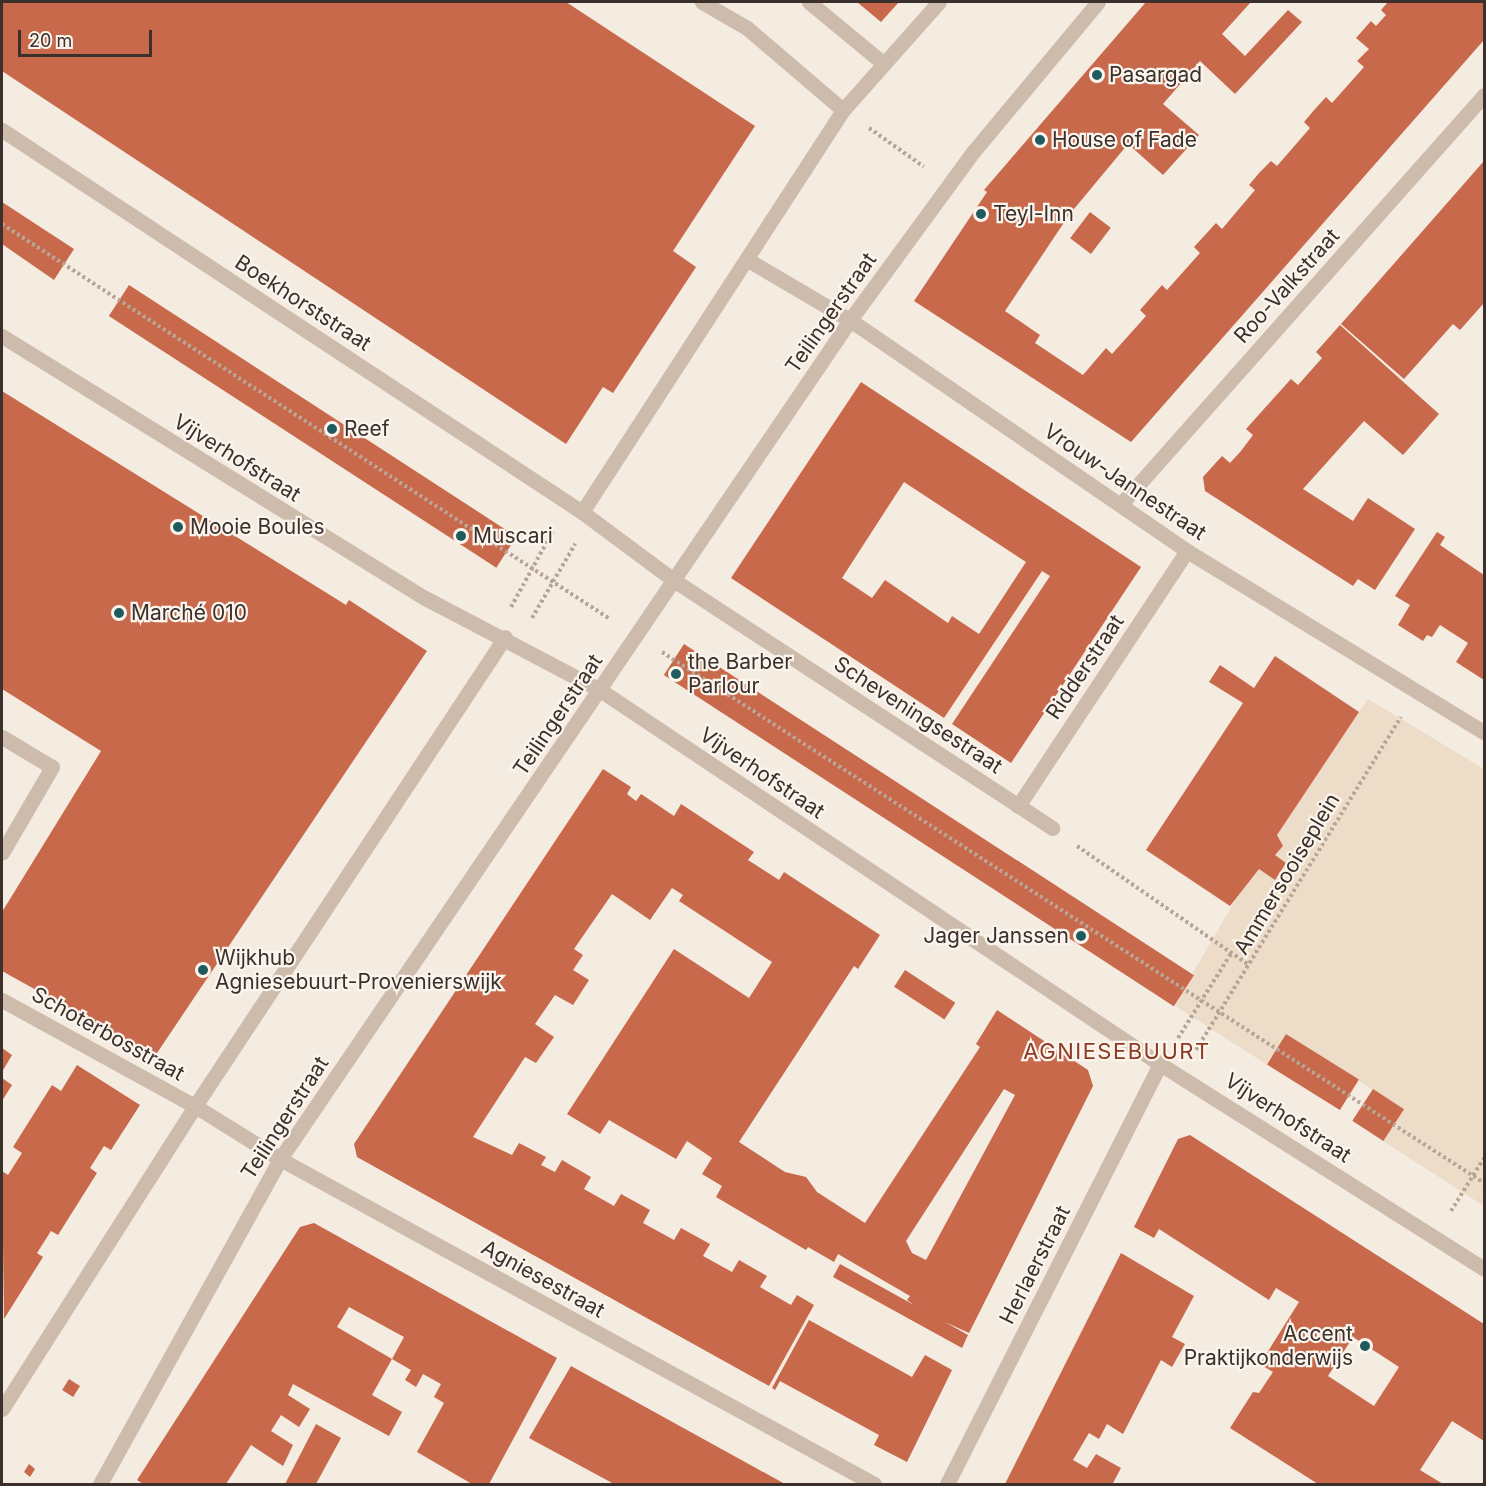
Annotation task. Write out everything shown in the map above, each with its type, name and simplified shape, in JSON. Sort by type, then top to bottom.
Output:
[{"type":"street","points":[[702,2],[747,28],[843,110]]},
{"type":"street","points":[[809,2],[884,64]]},
{"type":"street","points":[[582,512],[748,260],[843,110],[939,2]]},
{"type":"street","name":"Teilingerstraat","points":[[100,1485],[280,1159],[675,581],[850,320],[949,185],[1098,2]]},
{"type":"street","name":"Roo-Valkstraat","points":[[1121,504],[1485,95]]},
{"type":"street","name":"Boekhorststraat","points":[[2,130],[582,512]]},
{"type":"street","name":"Vrouw-Jannestraat","points":[[748,260],[850,320],[1187,551],[1420,689],[1485,732]]},
{"type":"street","name":"Vijverhofstraat","points":[[2,336],[424,598],[505,637],[600,690],[1160,1064],[1180,1074],[1485,1269]]},
{"type":"street","name":"Scheveningsestraat","points":[[582,512],[675,581],[1052,828]]},
{"type":"street","name":"Ridderstraat","points":[[1018,806],[1187,551]]},
{"type":"street","points":[[2,1409],[195,1106],[505,637]]},
{"type":"street","points":[[2,738],[52,767],[2,853]]},
{"type":"street","name":"Schoterbosstraat","points":[[2,1000],[195,1106]]},
{"type":"street","name":"Herlaerstraat","points":[[947,1485],[1160,1064]]},
{"type":"street","name":"Agniesestraat","points":[[195,1106],[280,1159],[874,1485]]},
{"type":"path","points":[[843,110],[949,185]]},
{"type":"path","points":[[2,224],[619,624]]},
{"type":"path","points":[[505,637],[507,615],[558,524],[582,512]]},
{"type":"path","points":[[505,637],[529,624],[578,538],[582,512]]},
{"type":"path","points":[[659,650],[1485,1183]]},
{"type":"path","name":"Ammersooiseplein","points":[[1180,1074],[1420,689]]},
{"type":"path","points":[[1052,828],[1249,965]]},
{"type":"path","name":"Ammersooiseplein","points":[[1160,1064],[1232,952]]},
{"type":"path","points":[[1435,1237],[1485,1158]]},
{"type":"shaded area","points":[[1368,699],[1484,769],[1484,1206],[1383,1141],[1403,1109],[1286,1034],[1266,1064],[1174,1005],[1246,882],[1259,869],[1275,880],[1286,864],[1275,855],[1283,846],[1277,835]]},
{"type":"building","points":[[2,2],[566,2],[755,126],[673,251],[696,267],[613,393],[603,387],[566,444],[2,71]]},
{"type":"building","points":[[857,2],[899,2],[881,22]]},
{"type":"building","points":[[1146,2],[1251,2],[1222,34],[1245,56],[1288,10],[1302,22],[1235,94],[1200,61],[1163,104],[1199,135],[1163,175],[1128,144],[1069,215],[1005,311],[1040,335],[1035,343],[1083,375],[1106,348],[1112,354],[1146,316],[1140,310],[1162,285],[1167,290],[1200,253],[1194,247],[1216,223],[1222,229],[1255,190],[1249,185],[1260,172],[1271,161],[1277,166],[1310,128],[1304,122],[1315,109],[1326,97],[1332,103],[1364,67],[1357,61],[1369,49],[1356,38],[1371,21],[1376,26],[1386,15],[1381,10],[1388,2],[1484,2],[1484,40],[1131,442],[914,301],[987,192],[984,190]]},
{"type":"building","points":[[1484,161],[1484,303],[1460,330],[1453,324],[1404,379],[1341,324]]},
{"type":"building","points":[[2,202],[74,249],[54,280],[2,244]]},
{"type":"building","points":[[1090,212],[1111,228],[1091,254],[1070,238]]},
{"type":"building","points":[[129,285],[516,537],[496,568],[109,316]]},
{"type":"building","points":[[1340,325],[1439,414],[1403,455],[1364,421],[1303,489],[1353,521],[1368,498],[1415,529],[1375,590],[1358,579],[1353,586],[1205,491],[1203,477],[1222,456],[1230,463],[1241,451],[1253,435],[1246,429],[1291,379],[1298,385],[1322,358],[1316,352]]},
{"type":"building","points":[[861,382],[1141,567],[1011,763],[952,724],[1050,576],[1042,571],[944,718],[731,578]],"holes":[[[904,482],[1026,562],[979,634],[952,616],[948,623],[885,580],[872,598],[842,578]]]},
{"type":"building","points":[[2,391],[346,605],[349,600],[427,651],[155,1056],[2,971],[2,912],[101,751],[2,689]]},
{"type":"building","points":[[1437,532],[1445,537],[1440,545],[1484,575],[1484,680],[1456,662],[1468,643],[1440,625],[1432,637],[1427,635],[1423,641],[1398,625],[1410,605],[1395,596]]},
{"type":"building","points":[[684,644],[1194,975],[1174,1006],[664,675]]},
{"type":"building","points":[[1275,656],[1359,712],[1277,835],[1283,846],[1275,855],[1286,863],[1275,880],[1259,869],[1230,906],[1146,850],[1243,703],[1209,682],[1220,665],[1254,688]]},
{"type":"building","points":[[603,769],[631,787],[627,794],[636,801],[641,794],[674,816],[681,804],[754,852],[748,860],[779,880],[784,872],[880,935],[858,969],[854,966],[739,1142],[785,1172],[806,1177],[817,1192],[865,1223],[980,1047],[976,1044],[997,1010],[1088,1070],[1093,1086],[969,1333],[945,1322],[968,1335],[962,1348],[833,1277],[840,1264],[914,1305],[907,1300],[910,1296],[838,1254],[834,1262],[808,1247],[806,1250],[716,1197],[722,1186],[702,1174],[712,1158],[687,1141],[676,1159],[609,1120],[600,1134],[567,1114],[674,949],[749,998],[772,962],[679,901],[683,895],[672,888],[650,920],[612,894],[574,949],[583,955],[573,970],[589,980],[573,1005],[555,995],[535,1024],[554,1037],[536,1063],[525,1057],[473,1137],[512,1155],[519,1143],[546,1157],[541,1165],[555,1172],[562,1160],[591,1177],[584,1189],[614,1206],[621,1194],[650,1210],[643,1223],[674,1240],[681,1228],[710,1244],[703,1256],[732,1272],[739,1260],[767,1276],[760,1287],[791,1305],[797,1295],[814,1305],[769,1386],[357,1157],[354,1144]],"holes":[[[1004,1089],[1015,1095],[926,1260],[912,1253],[906,1241]]]},
{"type":"building","points":[[905,970],[955,1003],[944,1019],[894,987]]},
{"type":"building","points":[[1286,1034],[1359,1080],[1340,1110],[1267,1065]]},
{"type":"building","points":[[2,1048],[12,1055],[2,1072]]},
{"type":"building","points":[[77,1065],[140,1105],[111,1150],[104,1146],[90,1168],[97,1173],[58,1235],[51,1231],[37,1253],[43,1257],[4,1319],[2,1171],[8,1175],[22,1153],[13,1147],[52,1085],[61,1091]]},
{"type":"building","points":[[2,1078],[12,1085],[2,1101]]},
{"type":"building","points":[[1373,1089],[1404,1109],[1383,1141],[1352,1121]]},
{"type":"building","name":"Accent Praktijkonderwijs","points":[[1190,1135],[1484,1324],[1484,1441],[1452,1421],[1420,1470],[1443,1484],[1318,1484],[1230,1428],[1253,1392],[1259,1393],[1273,1372],[1260,1364],[1299,1302],[1276,1288],[1269,1300],[1159,1229],[1154,1238],[1134,1227],[1178,1139]],"holes":[[[1353,1337],[1399,1367],[1374,1406],[1328,1376]]]},
{"type":"building","points":[[314,1223],[557,1358],[489,1484],[472,1484],[417,1452],[444,1403],[434,1397],[441,1384],[423,1374],[416,1387],[405,1380],[411,1370],[392,1359],[372,1395],[402,1412],[389,1436],[293,1384],[288,1395],[310,1409],[299,1427],[281,1415],[271,1431],[293,1445],[283,1466],[251,1445],[226,1484],[143,1484],[137,1480],[300,1227]],"holes":[[[349,1307],[404,1337],[392,1359],[337,1327]]]},
{"type":"building","points":[[1121,1253],[1194,1296],[1172,1337],[1185,1344],[1172,1367],[1161,1360],[1123,1434],[1107,1424],[1099,1439],[1089,1433],[1073,1460],[1087,1468],[1096,1454],[1121,1468],[1113,1483],[1117,1484],[1005,1484]]},
{"type":"building","points":[[809,1320],[912,1377],[925,1355],[952,1370],[907,1462],[874,1445],[879,1435],[780,1381],[775,1390],[772,1388]]},
{"type":"building","points":[[571,1366],[785,1484],[614,1484],[529,1438]]},
{"type":"building","points":[[69,1379],[80,1386],[73,1397],[62,1390]]},
{"type":"building","points":[[316,1424],[341,1438],[316,1484],[285,1484]]},
{"type":"building","points":[[29,1464],[35,1469],[30,1477],[24,1472]]},
{"type":"place","name":"Pasargad","points":[[1097,75]]},
{"type":"place","name":"House of Fade","points":[[1040,140]]},
{"type":"place","name":"Teyl-Inn","points":[[981,214]]},
{"type":"place","name":"Reef","points":[[332,429]]},
{"type":"place","name":"Mooie Boules","points":[[178,527]]},
{"type":"place","name":"Muscari","points":[[461,536]]},
{"type":"place","name":"Marché 010","points":[[119,613]]},
{"type":"place","name":"the Barber Parlour","points":[[676,674]]},
{"type":"place","name":"Jager Janssen","points":[[1081,936]]},
{"type":"place","name":"Wijkhub Agniesebuurt-Provenierswijk","points":[[203,970]]},
{"type":"place","name":"Accent Praktijkonderwijs","points":[[1365,1346]]},
{"type":"district","name":"AGNIESEBUURT","points":[[1117,1052]]}]
